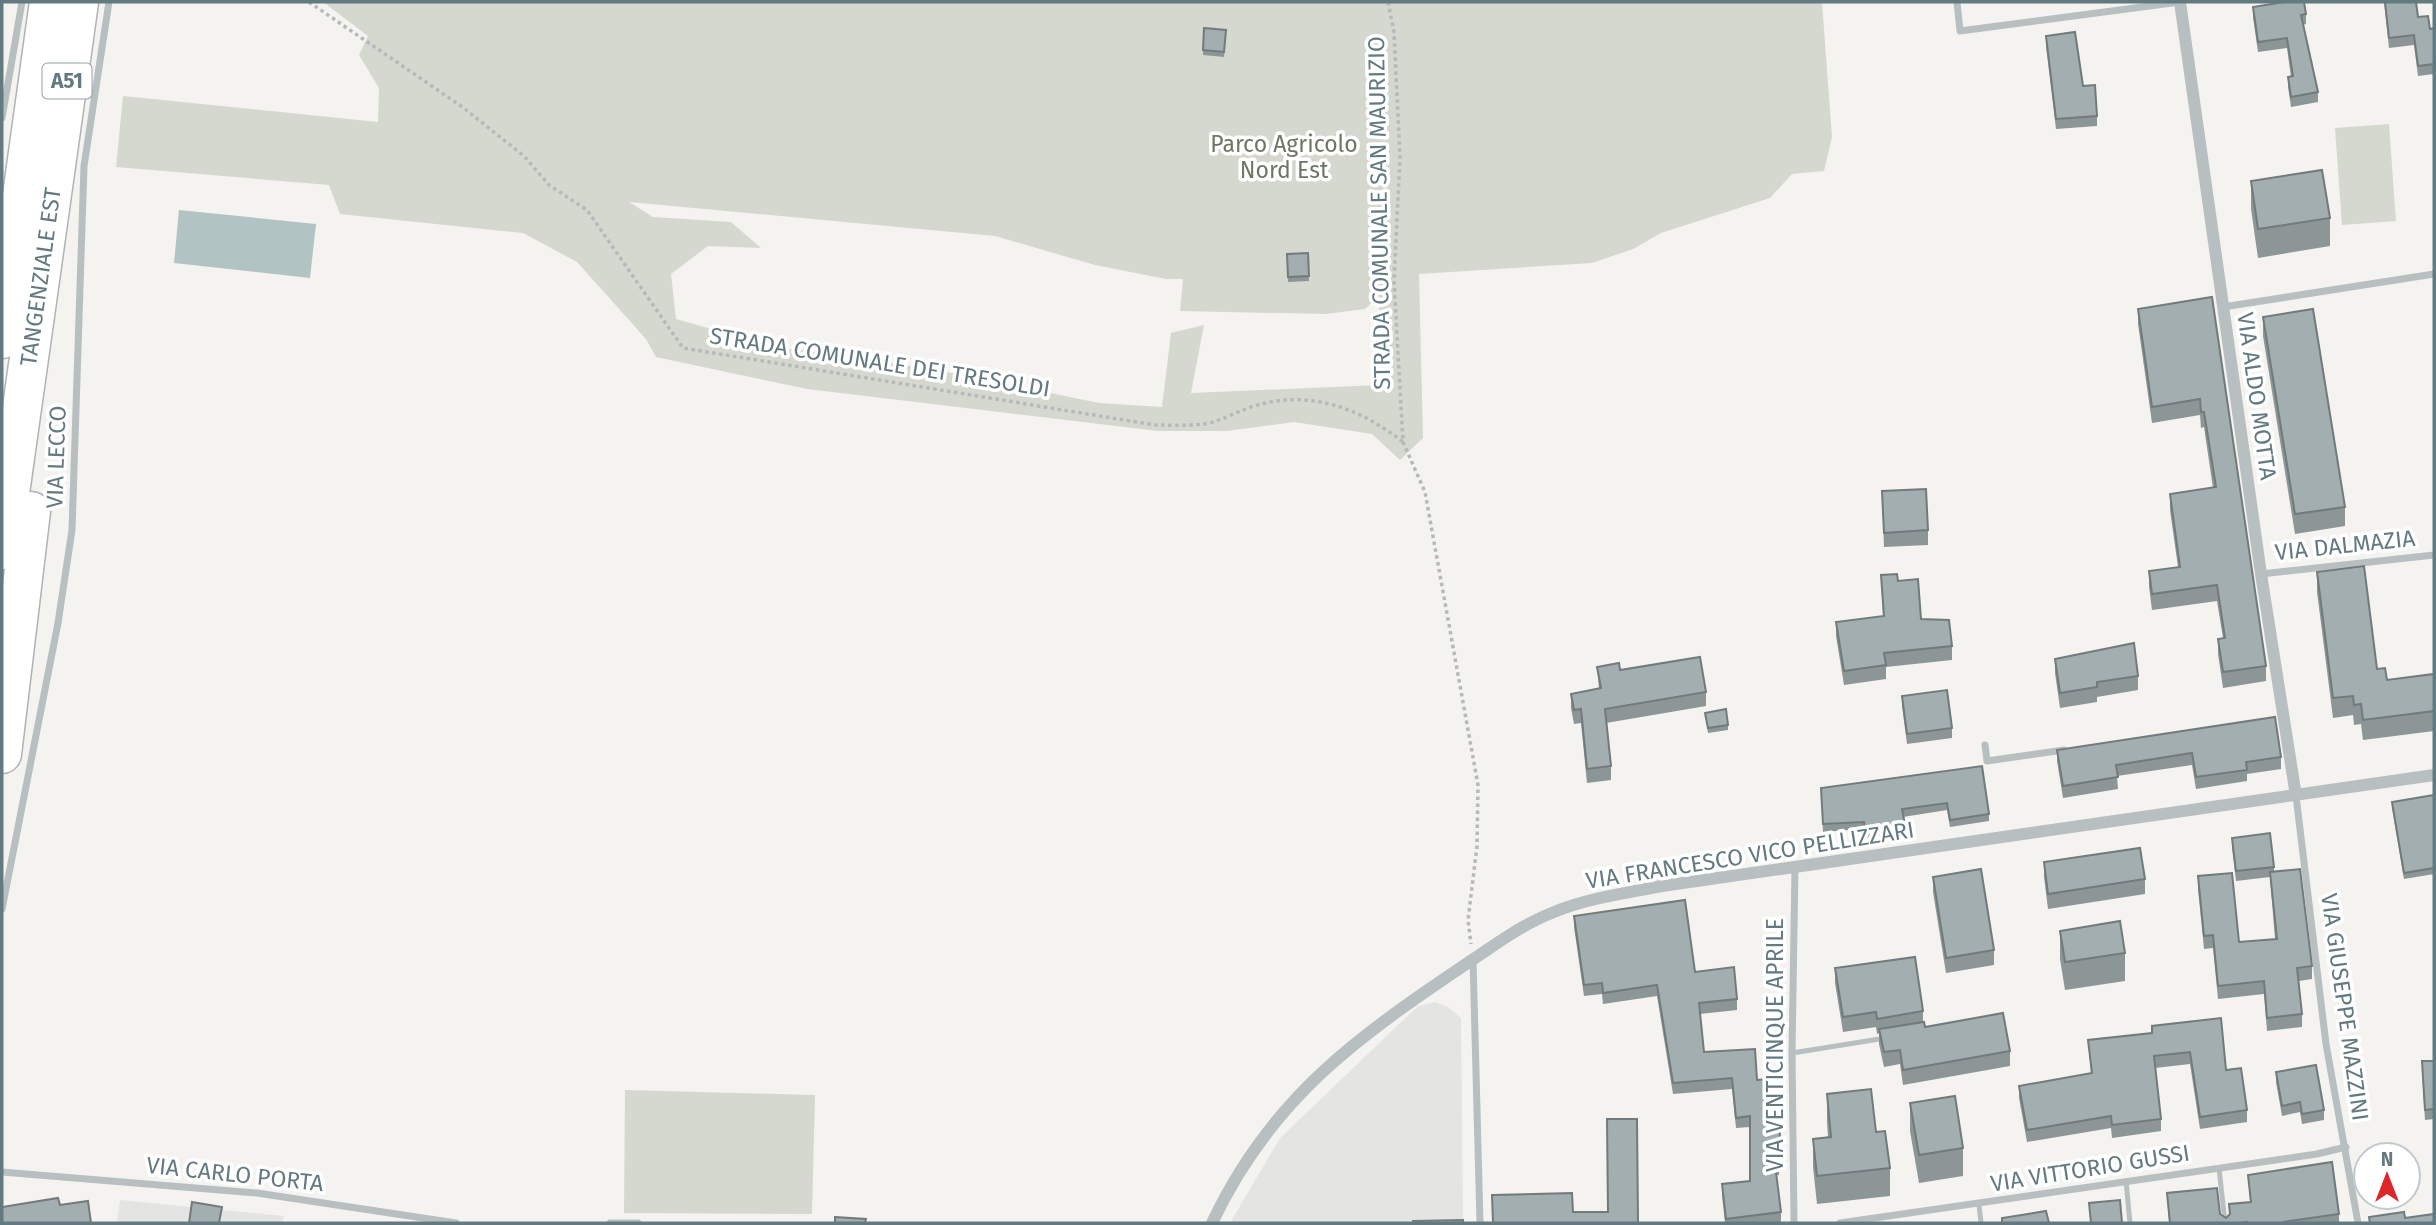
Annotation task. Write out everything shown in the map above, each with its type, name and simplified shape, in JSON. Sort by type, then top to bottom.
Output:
[{"type":"highway","name":"TANGENZIALE EST","points":[[2,550],[11,324],[49,2]]},
{"type":"highway","name":"TANGENZIALE EST","points":[[11,324],[79,2]]},
{"type":"highway","points":[[2,754],[36,475],[11,324]]},
{"type":"street","points":[[2,118],[22,2]]},
{"type":"street","name":"VIA LECCO","points":[[2,909],[58,623],[72,530],[84,166],[109,2]]},
{"type":"street","points":[[1957,2],[1960,31],[2180,2]]},
{"type":"street","name":"VIA ALDO MOTTA","points":[[2180,2],[2279,719],[2296,796]]},
{"type":"street","points":[[2223,307],[2434,274]]},
{"type":"street","name":"VIA DALMAZIA","points":[[2261,574],[2434,555]]},
{"type":"street","points":[[1985,745],[1987,761],[2069,750]]},
{"type":"street","name":"VIA FRANCESCO VICO PELLIZZARI","points":[[1212,1223],[1244,1161],[1283,1109],[1398,1008],[1516,930],[1556,911],[1662,886],[2434,775]]},
{"type":"street","name":"VIA GIUSEPPE MAZZINI","points":[[2296,796],[2326,1044],[2358,1223]]},
{"type":"street","name":"VIA VENTICINQUE APRILE","points":[[1794,1223],[1792,1053],[1795,868]]},
{"type":"street","points":[[1473,959],[1480,1223]]},
{"type":"street","name":"VIA VITTORIO GUSSI","points":[[1840,1223],[1979,1205],[2346,1147]]},
{"type":"street","name":"VIA CARLO PORTA","points":[[4,1172],[257,1194],[456,1223]]},
{"type":"street","points":[[610,1223],[638,1223]]},
{"type":"lane","points":[[1792,1053],[1896,1036]]},
{"type":"lane","points":[[2219,1168],[2225,1223]]},
{"type":"lane","points":[[2126,1181],[2130,1223]]},
{"type":"lane","points":[[1979,1205],[1982,1223]]},
{"type":"path","name":"STRADA COMUNALE DEI TRESOLDI","points":[[309,2],[461,106],[524,156],[549,185],[587,210],[683,348],[1155,425],[1204,424],[1255,405],[1313,399],[1353,410],[1377,421],[1404,442]]},
{"type":"path","name":"STRADA COMUNALE SAN MAURIZIO","points":[[1388,2],[1394,32],[1399,157],[1394,281],[1404,442],[1425,492],[1478,785],[1477,846],[1468,920],[1473,959]]},
{"type":"shaded area","points":[[179,210],[316,224],[310,278],[174,263]]},
{"type":"shaded area","points":[[1435,1002],[1448,1007],[1461,1018],[1463,1223],[1230,1223],[1280,1138],[1418,1006]]},
{"type":"shaded area","points":[[120,1200],[284,1216],[282,1223],[117,1223]]},
{"type":"green space","name":"Parco Agricolo Nord Est","points":[[323,2],[1822,2],[1832,137],[1824,171],[1792,174],[1770,198],[1661,233],[1633,249],[1592,263],[1419,274],[1423,438],[1400,460],[1372,434],[1294,422],[1226,431],[1158,431],[807,389],[656,357],[646,339],[577,262],[523,233],[340,214],[329,185],[116,167],[123,96],[378,122],[379,88],[359,55],[368,36]],"holes":[[[629,202],[995,236],[1095,265],[1166,279],[1183,279],[1180,311],[1326,314],[1365,309],[1379,296],[1380,385],[1191,393],[1204,325],[1171,333],[1162,407],[1099,403],[937,370],[771,346],[676,319],[671,274],[708,246],[761,248],[731,222],[653,217]]]},
{"type":"green space","points":[[2389,124],[2396,221],[2342,225],[2335,128]]},
{"type":"green space","points":[[625,1090],[815,1095],[812,1214],[624,1213]]},
{"type":"building","points":[[2304,2],[2306,14],[2301,15],[2318,92],[2291,97],[2288,77],[2293,76],[2287,38],[2258,42],[2253,7]]},
{"type":"building","points":[[2385,2],[2416,2],[2418,17],[2428,16],[2430,29],[2434,28],[2434,64],[2418,66],[2414,35],[2389,38]]},
{"type":"building","points":[[1204,28],[1226,30],[1224,52],[1203,50]]},
{"type":"building","points":[[2075,32],[2083,86],[2095,85],[2097,116],[2056,119],[2046,36]]},
{"type":"building","points":[[2322,170],[2330,218],[2258,229],[2251,181]]},
{"type":"building","points":[[1308,253],[1309,276],[1288,277],[1287,254]]},
{"type":"building","points":[[2212,297],[2266,666],[2223,672],[2218,639],[2225,638],[2217,585],[2152,594],[2149,571],[2180,567],[2170,494],[2216,487],[2200,399],[2152,407],[2138,309]]},
{"type":"building","points":[[2313,309],[2345,507],[2295,514],[2263,317]]},
{"type":"building","points":[[1926,489],[1928,530],[1884,533],[1882,491]]},
{"type":"building","points":[[2364,566],[2377,669],[2385,668],[2387,680],[2434,674],[2434,711],[2363,720],[2361,704],[2354,705],[2353,696],[2333,698],[2317,572]]},
{"type":"building","points":[[1897,574],[1898,581],[1918,579],[1921,619],[1949,620],[1952,646],[1884,653],[1886,665],[1844,671],[1836,622],[1884,616],[1881,575]]},
{"type":"building","points":[[2134,643],[2138,676],[2097,682],[2097,687],[2060,693],[2055,659]]},
{"type":"building","points":[[1700,657],[1706,692],[1605,709],[1611,766],[1587,769],[1581,709],[1574,710],[1571,694],[1601,688],[1597,667],[1619,663],[1620,670]]},
{"type":"building","points":[[1947,690],[1952,728],[1907,734],[1902,696]]},
{"type":"building","points":[[1726,709],[1728,725],[1708,728],[1705,713]]},
{"type":"building","points":[[2275,717],[2281,757],[2246,762],[2247,770],[2196,777],[2192,753],[2116,765],[2118,777],[2063,786],[2057,750]]},
{"type":"building","points":[[1982,766],[1989,814],[1950,820],[1947,803],[1902,809],[1905,825],[1865,831],[1864,822],[1823,824],[1821,788]]},
{"type":"building","points":[[2434,795],[2434,868],[2404,873],[2392,802]]},
{"type":"building","points":[[2270,833],[2274,867],[2236,871],[2232,838]]},
{"type":"building","points":[[2140,848],[2145,879],[2048,894],[2044,862]]},
{"type":"building","points":[[1981,869],[1994,950],[1946,958],[1933,877]]},
{"type":"building","points":[[2300,869],[2312,966],[2297,968],[2302,1014],[2267,1018],[2264,981],[2218,986],[2213,935],[2204,936],[2198,876],[2232,873],[2239,942],[2277,939],[2270,872]]},
{"type":"building","points":[[1685,900],[1695,972],[1734,967],[1737,999],[1699,1003],[1704,1052],[1755,1049],[1757,1080],[1767,1079],[1772,1128],[1780,1128],[1779,1164],[1775,1164],[1781,1212],[1726,1219],[1722,1184],[1750,1181],[1750,1116],[1736,1118],[1732,1078],[1673,1083],[1657,985],[1603,993],[1602,983],[1584,985],[1574,916]]},
{"type":"building","points":[[2120,921],[2125,953],[2065,962],[2060,931]]},
{"type":"building","points":[[1915,957],[1923,1011],[1877,1019],[1876,1012],[1843,1017],[1835,968]]},
{"type":"building","points":[[2003,1013],[2010,1051],[1903,1070],[1900,1050],[1884,1052],[1879,1029],[1924,1022],[1925,1027]]},
{"type":"building","points":[[2221,1018],[2226,1070],[2241,1068],[2247,1110],[2200,1117],[2190,1052],[2154,1056],[2161,1119],[2112,1125],[2111,1116],[2027,1130],[2019,1086],[2092,1073],[2088,1040],[2152,1033],[2152,1026]]},
{"type":"building","points":[[2422,1061],[2434,1061],[2434,1109],[2425,1110]]},
{"type":"building","points":[[2316,1065],[2324,1110],[2302,1114],[2300,1102],[2282,1106],[2276,1072]]},
{"type":"building","points":[[1871,1089],[1876,1132],[1885,1131],[1890,1168],[1817,1176],[1813,1139],[1831,1137],[1827,1094]]},
{"type":"building","points":[[1955,1096],[1963,1148],[1919,1155],[1910,1103]]},
{"type":"building","points":[[1607,1119],[1637,1119],[1638,1223],[1493,1223],[1492,1195],[1572,1193],[1573,1212],[1608,1212]]},
{"type":"building","points":[[2332,1162],[2339,1214],[2283,1223],[2170,1223],[2167,1193],[2217,1188],[2220,1214],[2226,1218],[2230,1214],[2229,1204],[2251,1202],[2248,1175]]},
{"type":"building","points":[[58,1198],[60,1205],[88,1201],[91,1223],[2,1223],[2,1207]]},
{"type":"building","points":[[2120,1200],[2122,1223],[2091,1223],[2089,1203]]},
{"type":"building","points":[[192,1202],[222,1207],[219,1223],[189,1223]]},
{"type":"building","points":[[2046,1211],[2049,1223],[2002,1223],[2002,1218]]},
{"type":"building","points":[[2404,1212],[2405,1218],[2434,1214],[2434,1223],[2370,1223],[2369,1217]]},
{"type":"building","points":[[835,1217],[866,1219],[865,1223],[835,1223]]},
{"type":"building","points":[[1463,1220],[1463,1223],[1413,1223],[1413,1221]]}]
